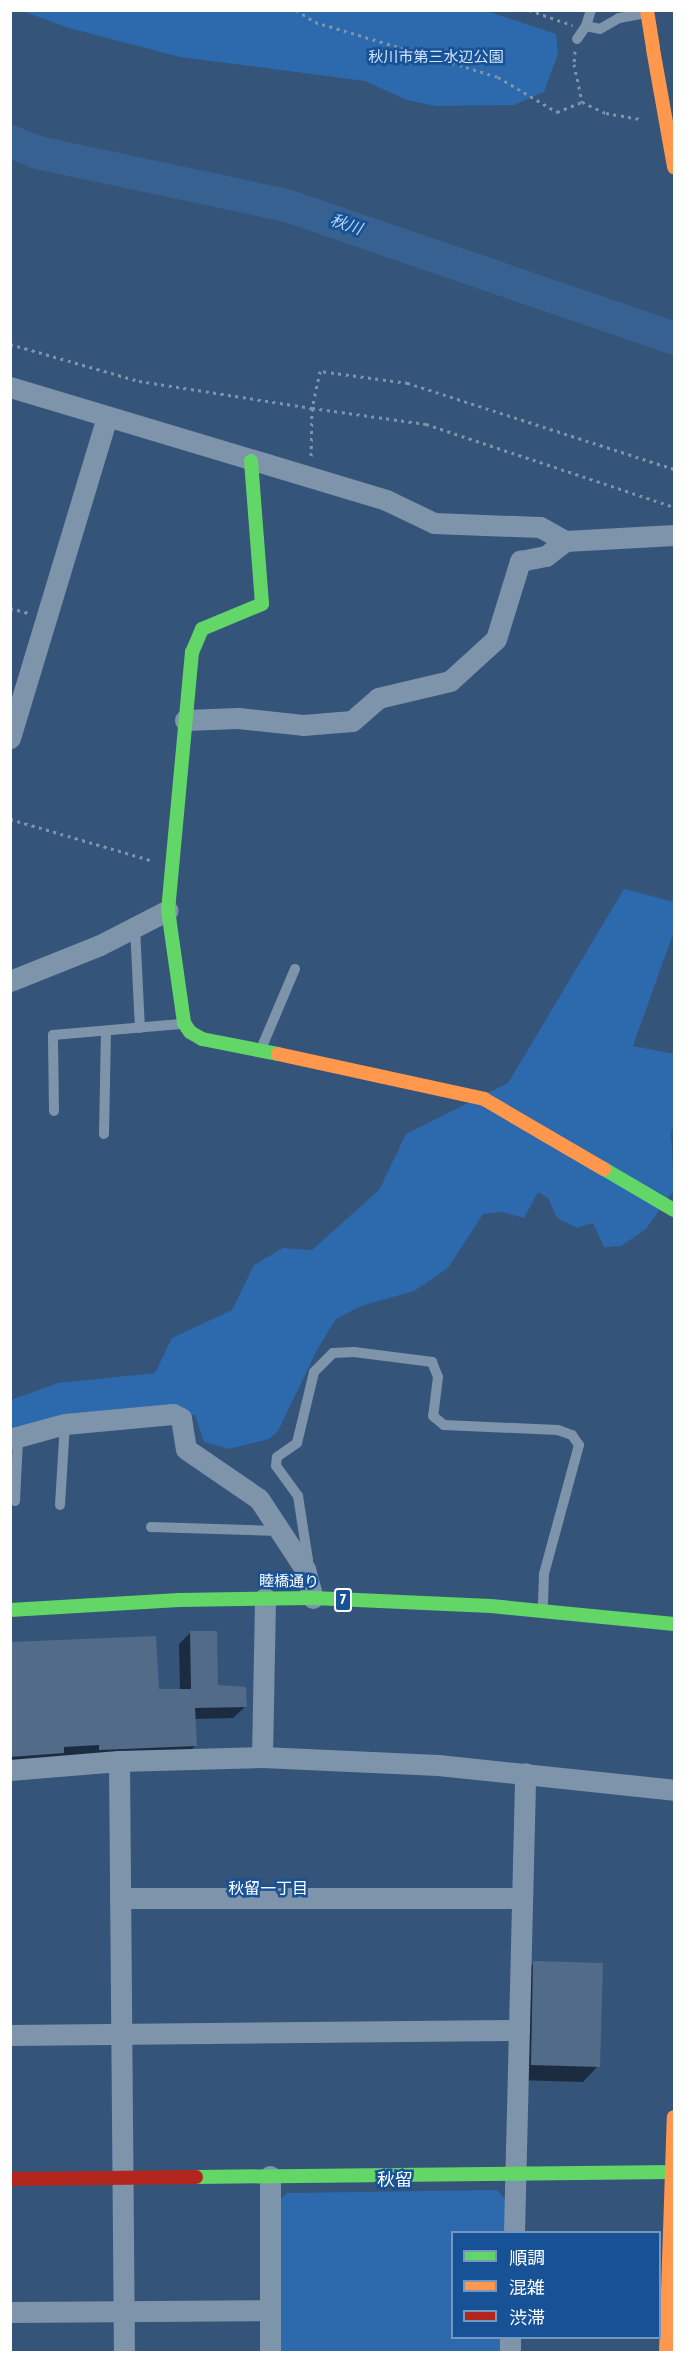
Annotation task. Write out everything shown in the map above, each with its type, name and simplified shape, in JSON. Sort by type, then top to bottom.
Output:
[{"type":"street","points":[[647,12],[675,167]]},
{"type":"street","points":[[10,387],[310,480],[386,500],[434,523],[540,527],[565,541],[675,536]]},
{"type":"street","points":[[10,738],[107,417]]},
{"type":"street","points":[[251,461],[262,604],[202,629],[195,638],[185,720],[168,909],[184,1023],[190,1032],[202,1039],[261,1049],[484,1099],[675,1210]]},
{"type":"street","points":[[185,720],[238,718],[303,725],[352,721],[378,698],[450,681],[496,639],[520,561],[546,556],[565,541]]},
{"type":"street","points":[[10,981],[135,927],[168,909]]},
{"type":"street","points":[[14,1439],[65,1424],[173,1414],[181,1418],[186,1449],[259,1499],[305,1569],[313,1598]]},
{"type":"street","points":[[262,1757],[265,1598]]},
{"type":"street","name":"睦橋通り","points":[[10,1610],[265,1598],[313,1598],[542,1610],[675,1624]]},
{"type":"street","points":[[10,1770],[119,1761],[262,1757],[525,1773],[675,1790]]},
{"type":"street","points":[[119,1761],[124,2352]]},
{"type":"street","points":[[514,2231],[525,1773]]},
{"type":"street","points":[[120,1898],[522,1898]]},
{"type":"street","points":[[10,2035],[519,2030]]},
{"type":"street","points":[[668,2350],[675,2117]]},
{"type":"street","points":[[10,2179],[674,2172]]},
{"type":"street","points":[[270,2176],[270,2352]]},
{"type":"street","points":[[10,2312],[270,2310]]},
{"type":"lane","points":[[577,39],[586,26],[591,10]]},
{"type":"lane","points":[[586,26],[600,29],[619,18],[647,12]]},
{"type":"lane","points":[[135,927],[140,1028]]},
{"type":"lane","points":[[261,1049],[295,969]]},
{"type":"lane","points":[[54,1111],[53,1035],[184,1023]]},
{"type":"lane","points":[[104,1134],[106,1030]]},
{"type":"lane","points":[[305,1569],[308,1560],[298,1496],[276,1466],[277,1457],[297,1443],[314,1372],[333,1353],[354,1352],[432,1362],[438,1377],[433,1416],[444,1425],[558,1430],[572,1435],[579,1445],[544,1574],[542,1610]]},
{"type":"lane","points":[[60,1505],[65,1424]]},
{"type":"lane","points":[[14,1439],[15,1501]]},
{"type":"lane","points":[[150,1527],[282,1531]]},
{"type":"path","points":[[296,10],[315,22],[498,77],[557,112],[582,102],[606,113],[651,120]]},
{"type":"path","points":[[529,10],[573,26],[577,39],[574,64],[582,102]]},
{"type":"path","points":[[10,344],[139,381],[426,424],[675,507]]},
{"type":"path","points":[[310,480],[312,408],[320,371],[408,383],[675,469]]},
{"type":"path","points":[[10,819],[172,867]]},
{"type":"green space","name":"秋川市第三水辺公園","points":[[22,11],[487,11],[556,34],[558,54],[544,92],[514,105],[436,106],[407,100],[365,81],[180,57],[69,28]]},
{"type":"green space","points":[[624,889],[674,902],[674,931],[633,1046],[674,1054],[674,1128],[671,1131],[674,1190],[646,1229],[621,1246],[604,1247],[593,1223],[577,1228],[557,1218],[548,1198],[538,1192],[524,1218],[501,1212],[483,1214],[448,1268],[414,1291],[361,1306],[336,1319],[318,1348],[278,1431],[269,1439],[229,1449],[204,1442],[195,1415],[96,1413],[11,1430],[11,1400],[58,1383],[155,1373],[172,1338],[232,1310],[254,1265],[283,1248],[312,1250],[379,1190],[406,1134],[508,1083]]},
{"type":"green space","points":[[497,2190],[506,2200],[506,2231],[451,2231],[451,2339],[503,2339],[503,2352],[279,2352],[278,2202],[287,2193]]},
{"type":"building","points":[[190,1631],[217,1631],[218,1685],[246,1687],[247,1707],[195,1708],[197,1746],[99,1750],[99,1745],[64,1747],[64,1753],[10,1757],[10,1642],[156,1636],[159,1689],[191,1689]]},
{"type":"building","points":[[533,1961],[603,1963],[600,2067],[531,2065]]},
{"type":"waterway","name":"秋川","points":[[10,141],[37,152],[286,205],[674,338]]},
{"type":"traffic: fast","points":[[251,461],[262,604],[202,629],[192,652],[168,910],[184,1023],[190,1032],[202,1039],[278,1054]]},
{"type":"traffic: fast","points":[[604,1169],[674,1210]]},
{"type":"traffic: fast","points":[[10,1610],[179,1600],[313,1598],[491,1606],[674,1624]]},
{"type":"traffic: fast","points":[[196,2177],[674,2172]]},
{"type":"traffic: slow","points":[[647,10],[653,49]]},
{"type":"traffic: slow","points":[[653,49],[674,167]]},
{"type":"traffic: slow","points":[[278,1054],[484,1099],[604,1169]]},
{"type":"traffic: slow","points":[[666,2352],[674,2117]]},
{"type":"traffic: jam","points":[[10,2179],[196,2177]]},
{"type":"district","name":"秋留一丁目","points":[[268,1889]]},
{"type":"district","name":"秋留","points":[[395,2180]]}]
